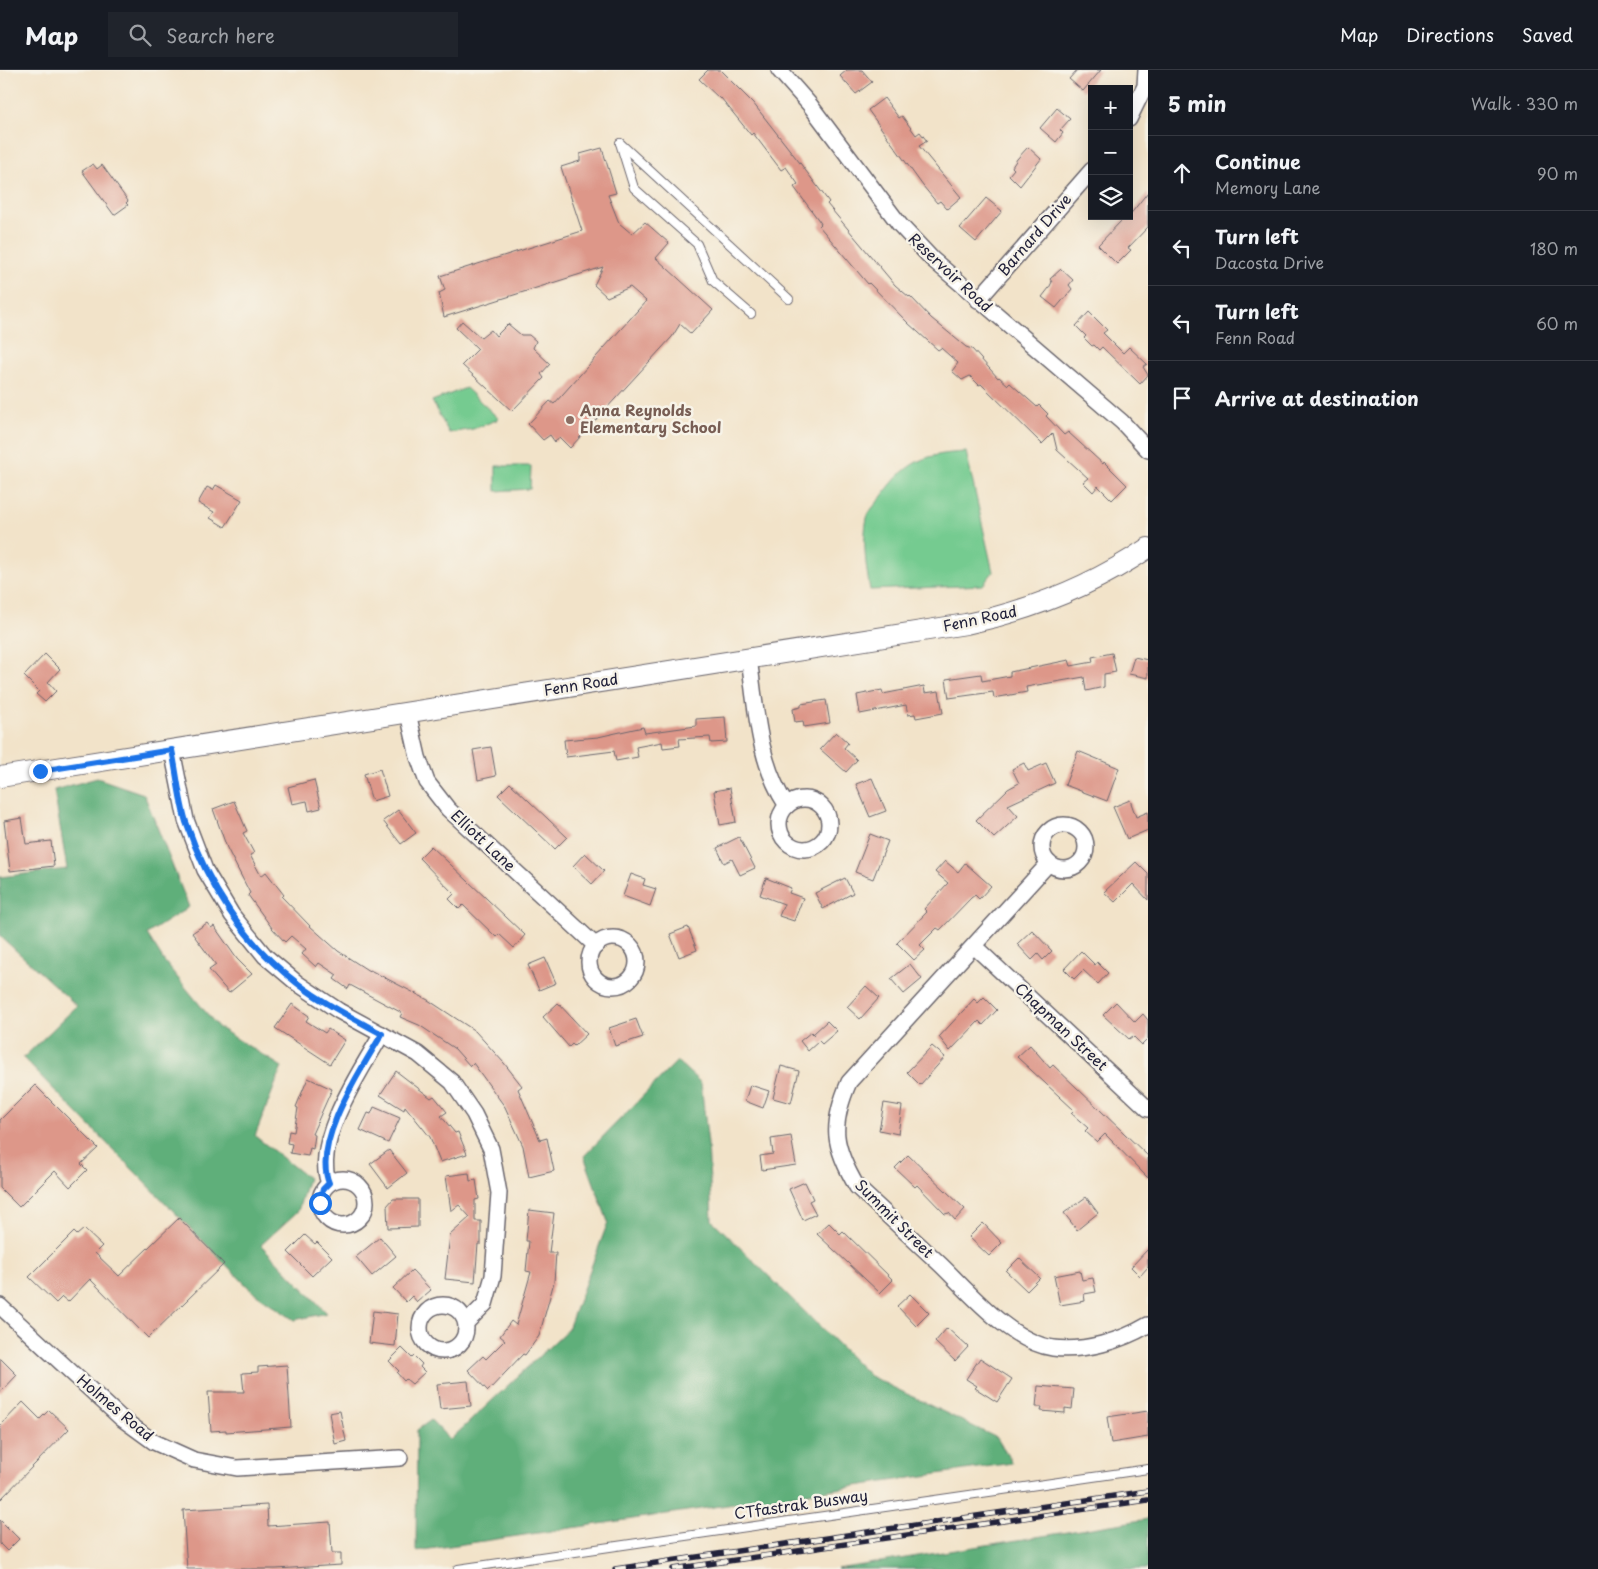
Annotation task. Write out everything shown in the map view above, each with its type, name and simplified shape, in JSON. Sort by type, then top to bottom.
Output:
[{"type":"street","name":"Reservoir Road","points":[[779,70],[810,105],[900,225],[932,259],[1122,422],[1148,450]]},
{"type":"street","points":[[1133,111],[1145,86],[1146,70]]},
{"type":"street","name":"Barnard Drive","points":[[978,300],[1088,175]]},
{"type":"street","name":"Fenn Road","points":[[0,777],[966,624],[1016,612],[1089,583],[1148,548]]},
{"type":"street","points":[[749,658],[761,738],[769,775],[787,806]]},
{"type":"street","name":"Elliott Lane","points":[[408,713],[418,757],[427,782],[443,802],[596,946]]},
{"type":"street","points":[[172,750],[186,820],[205,870],[232,916],[265,956],[297,983],[339,1011],[418,1054],[452,1082],[474,1114],[491,1149],[499,1194],[493,1276],[485,1304],[466,1323]]},
{"type":"street","name":"Summit Street","points":[[1049,863],[850,1082],[839,1107],[836,1135],[842,1162],[857,1187],[999,1320],[1026,1338],[1052,1348],[1082,1349],[1112,1341],[1148,1325]]},
{"type":"street","name":"Chapman Street","points":[[974,946],[1148,1109]]},
{"type":"street","points":[[329,1183],[324,1171],[329,1140],[347,1096],[382,1034]]},
{"type":"street","name":"Holmes Road","points":[[0,1306],[121,1418],[154,1442],[194,1460],[237,1468],[400,1458]]},
{"type":"lane","points":[[751,314],[713,281],[697,244],[634,188],[620,143],[789,299]]},
{"type":"lane","name":"CTfastrak Busway","points":[[458,1569],[1148,1469]]},
{"type":"green space","points":[[466,388],[499,419],[473,429],[449,433],[432,401]]},
{"type":"green space","points":[[966,452],[993,572],[983,585],[870,590],[866,563],[865,535],[867,518],[872,509],[891,484],[908,467],[939,455]]},
{"type":"green space","points":[[496,466],[531,466],[530,489],[496,491]]},
{"type":"green space","points":[[97,778],[144,794],[189,907],[147,934],[164,961],[218,1027],[282,1067],[255,1136],[308,1178],[298,1211],[261,1245],[327,1313],[294,1320],[252,1291],[23,1058],[77,1006],[0,936],[0,877],[67,869],[54,790]]},
{"type":"green space","points":[[677,1061],[701,1083],[708,1144],[712,1220],[870,1376],[997,1438],[1012,1463],[416,1551],[417,1430],[431,1420],[450,1440],[568,1329],[608,1222],[584,1156]]},
{"type":"green space","points":[[1148,1519],[1148,1569],[837,1569]]},
{"type":"building","points":[[708,70],[720,70],[753,103],[829,202],[827,204],[895,285],[910,296],[931,318],[966,347],[972,349],[998,378],[1008,385],[1010,383],[1037,407],[1039,405],[1048,414],[1046,416],[1064,435],[1068,432],[1103,464],[1104,462],[1127,485],[1112,500],[1098,486],[1093,492],[1083,482],[1088,478],[1057,450],[1053,433],[1042,444],[981,384],[979,385],[970,376],[962,380],[952,371],[958,363],[941,348],[938,350],[868,284],[819,226],[820,222],[794,187],[798,184],[786,167],[781,170],[753,133],[751,135],[721,98],[699,79]]},
{"type":"building","points":[[847,70],[862,70],[872,82],[856,94],[840,76]]},
{"type":"building","points":[[1077,70],[1101,70],[1083,91],[1069,79]]},
{"type":"building","points":[[884,98],[899,118],[902,116],[916,135],[920,132],[927,141],[919,146],[961,197],[947,209],[940,201],[937,203],[923,186],[868,110]]},
{"type":"building","points":[[1057,108],[1070,119],[1060,130],[1063,133],[1056,142],[1040,128]]},
{"type":"building","points":[[1028,147],[1041,159],[1020,186],[1009,175],[1014,169],[1012,167],[1017,159]]},
{"type":"building","points":[[602,148],[616,193],[608,195],[619,223],[632,234],[645,222],[669,243],[656,258],[713,310],[691,334],[680,324],[672,337],[570,448],[559,437],[555,442],[550,435],[543,440],[528,424],[550,401],[554,404],[646,301],[630,287],[607,297],[594,285],[603,267],[444,317],[439,293],[445,290],[440,276],[582,231],[561,167],[580,161],[580,154]]},
{"type":"building","points":[[93,164],[97,169],[102,165],[128,201],[126,203],[128,205],[114,215],[82,171]]},
{"type":"building","points":[[1148,192],[1148,227],[1128,248],[1131,250],[1117,264],[1098,245],[1122,220],[1133,220],[1133,211]]},
{"type":"building","points":[[986,198],[1002,211],[976,242],[960,228]]},
{"type":"building","points":[[1061,269],[1073,280],[1069,285],[1072,289],[1056,308],[1042,297],[1052,282],[1050,279]]},
{"type":"building","points":[[1089,312],[1107,330],[1103,333],[1123,353],[1129,347],[1147,364],[1143,367],[1148,375],[1140,384],[1102,347],[1099,350],[1084,338],[1086,336],[1076,326]]},
{"type":"building","points":[[462,321],[481,338],[491,330],[496,336],[508,324],[521,335],[529,335],[536,341],[533,348],[550,364],[541,374],[544,378],[512,411],[462,365],[478,349],[456,328]]},
{"type":"building","points":[[216,485],[242,500],[225,527],[210,518],[214,512],[198,503],[207,487],[213,490]]},
{"type":"building","points":[[1112,653],[1116,672],[1104,674],[1104,687],[1086,691],[1084,677],[1026,687],[1027,692],[994,698],[993,692],[949,698],[946,679],[981,674],[982,681],[1010,676],[1010,672],[1069,660],[1071,666],[1093,662],[1092,657]]},
{"type":"building","points":[[45,654],[60,669],[48,682],[56,691],[45,702],[36,694],[39,691],[24,676]]},
{"type":"building","points":[[1134,657],[1148,660],[1148,678],[1129,674]]},
{"type":"building","points":[[924,686],[925,693],[939,691],[943,713],[916,718],[915,714],[908,715],[906,705],[860,714],[857,695],[882,690],[883,694]]},
{"type":"building","points":[[826,700],[830,723],[804,727],[803,721],[795,722],[793,709],[801,707],[801,704]]},
{"type":"building","points":[[725,717],[727,742],[711,743],[710,737],[679,739],[680,746],[663,748],[662,742],[636,747],[638,757],[616,761],[614,751],[566,757],[564,740],[598,737],[643,727],[645,733],[696,726],[696,719]]},
{"type":"building","points":[[836,732],[848,743],[844,748],[857,760],[846,772],[820,749]]},
{"type":"building","points":[[491,747],[496,776],[478,780],[473,750]]},
{"type":"building","points":[[1078,751],[1119,768],[1107,801],[1065,785]]},
{"type":"building","points":[[1024,763],[1028,771],[1046,763],[1055,783],[1008,805],[1018,816],[994,838],[976,820],[1008,789],[1019,783],[1012,769]]},
{"type":"building","points":[[380,769],[388,796],[372,801],[364,774]]},
{"type":"building","points":[[872,778],[886,811],[870,817],[856,784]]},
{"type":"building","points":[[314,780],[321,808],[309,811],[307,801],[292,804],[288,787]]},
{"type":"building","points":[[510,783],[567,837],[555,849],[498,795]]},
{"type":"building","points":[[730,788],[736,822],[720,825],[714,791]]},
{"type":"building","points":[[1130,800],[1136,817],[1148,812],[1148,830],[1127,839],[1113,807]]},
{"type":"building","points":[[234,801],[247,831],[243,833],[254,853],[250,855],[261,876],[266,872],[284,895],[282,897],[310,926],[338,951],[369,971],[428,1000],[475,1031],[504,1063],[522,1086],[518,1089],[540,1140],[547,1138],[554,1171],[529,1177],[523,1146],[505,1107],[473,1063],[470,1066],[455,1049],[419,1025],[400,1017],[402,1013],[350,985],[348,989],[334,979],[337,975],[319,963],[316,967],[302,954],[306,949],[291,936],[285,942],[272,928],[248,895],[250,893],[227,848],[213,809]]},
{"type":"building","points":[[398,810],[416,833],[401,844],[383,821]]},
{"type":"building","points":[[22,818],[26,844],[51,841],[54,866],[10,871],[4,821]]},
{"type":"building","points":[[870,834],[888,841],[873,879],[855,872]]},
{"type":"building","points":[[739,837],[755,868],[740,875],[732,859],[724,863],[717,848]]},
{"type":"building","points":[[431,846],[525,935],[514,948],[499,934],[496,937],[463,905],[459,909],[449,899],[454,894],[419,858]]},
{"type":"building","points":[[585,853],[604,871],[592,884],[573,866]]},
{"type":"building","points":[[945,861],[958,872],[965,863],[991,886],[979,899],[975,895],[971,898],[940,930],[937,928],[920,945],[925,950],[914,960],[897,943],[927,912],[924,909],[948,883],[935,872]]},
{"type":"building","points":[[1136,862],[1148,874],[1148,900],[1133,884],[1115,902],[1104,892]]},
{"type":"building","points":[[631,874],[645,879],[643,885],[656,889],[650,906],[623,896]]},
{"type":"building","points":[[766,878],[791,888],[789,893],[803,898],[794,921],[779,916],[784,904],[760,895]]},
{"type":"building","points":[[845,878],[853,893],[823,909],[815,893]]},
{"type":"building","points":[[207,923],[211,928],[214,926],[237,959],[252,974],[229,993],[209,970],[216,965],[192,933]]},
{"type":"building","points":[[688,927],[697,950],[679,957],[670,934]]},
{"type":"building","points":[[1032,930],[1052,951],[1043,960],[1038,954],[1032,960],[1017,944]]},
{"type":"building","points":[[1081,951],[1095,965],[1097,962],[1108,973],[1098,984],[1083,970],[1074,979],[1064,969]]},
{"type":"building","points":[[545,958],[556,983],[539,990],[528,965]]},
{"type":"building","points":[[910,964],[922,979],[904,994],[891,979]]},
{"type":"building","points":[[866,986],[879,998],[860,1019],[847,1007]]},
{"type":"building","points":[[984,997],[997,1010],[983,1025],[979,1021],[950,1051],[939,1037],[974,999],[978,1003]]},
{"type":"building","points":[[1116,1002],[1135,1022],[1143,1014],[1148,1020],[1148,1039],[1142,1045],[1133,1036],[1129,1039],[1103,1015]]},
{"type":"building","points":[[558,1003],[587,1034],[574,1046],[572,1044],[569,1047],[543,1017]]},
{"type":"building","points":[[292,1004],[309,1016],[306,1021],[325,1033],[328,1029],[345,1040],[330,1064],[275,1028]]},
{"type":"building","points":[[636,1019],[643,1037],[615,1046],[609,1028]]},
{"type":"building","points":[[827,1021],[837,1031],[822,1044],[819,1041],[808,1051],[800,1041],[811,1032],[813,1034]]},
{"type":"building","points":[[1030,1045],[1050,1068],[1053,1065],[1148,1156],[1148,1178],[1105,1134],[1097,1142],[1085,1131],[1088,1128],[1071,1113],[1074,1110],[1017,1057]]},
{"type":"building","points":[[932,1046],[945,1057],[920,1085],[907,1072]]},
{"type":"building","points":[[781,1066],[799,1071],[791,1103],[773,1098]]},
{"type":"building","points":[[396,1071],[431,1098],[434,1096],[447,1112],[441,1116],[455,1133],[458,1132],[467,1154],[440,1162],[430,1137],[405,1106],[404,1110],[380,1095]]},
{"type":"building","points":[[308,1078],[332,1089],[312,1134],[315,1135],[313,1149],[310,1148],[308,1156],[290,1153],[292,1144],[287,1143],[289,1131],[294,1132],[298,1108],[296,1107]]},
{"type":"building","points":[[35,1085],[98,1148],[81,1164],[87,1170],[70,1187],[55,1171],[19,1207],[0,1188],[0,1120]]},
{"type":"building","points":[[750,1085],[769,1091],[763,1108],[745,1101]]},
{"type":"building","points":[[884,1103],[902,1106],[898,1134],[879,1130]]},
{"type":"building","points":[[374,1107],[400,1118],[388,1143],[360,1130],[368,1113],[371,1114]]},
{"type":"building","points":[[791,1136],[796,1165],[762,1170],[760,1156],[773,1154],[771,1139]]},
{"type":"building","points":[[389,1150],[407,1173],[388,1188],[370,1164]]},
{"type":"building","points":[[908,1155],[965,1209],[955,1220],[949,1213],[945,1214],[917,1185],[915,1187],[895,1168]]},
{"type":"building","points":[[469,1173],[470,1181],[476,1180],[479,1199],[475,1200],[475,1221],[481,1221],[481,1244],[478,1244],[475,1282],[445,1279],[450,1235],[470,1217],[459,1205],[451,1211],[446,1176]]},
{"type":"building","points":[[805,1182],[813,1199],[809,1201],[816,1214],[803,1220],[789,1189]]},
{"type":"building","points":[[1086,1197],[1098,1213],[1077,1230],[1064,1213]]},
{"type":"building","points":[[393,1199],[418,1199],[418,1227],[388,1228],[387,1206]]},
{"type":"building","points":[[529,1210],[554,1213],[549,1253],[556,1253],[554,1282],[539,1336],[525,1355],[523,1354],[488,1391],[468,1370],[483,1356],[486,1359],[505,1340],[500,1336],[511,1321],[516,1325],[531,1272],[526,1271],[529,1241],[526,1241]]},
{"type":"building","points":[[179,1218],[224,1264],[148,1338],[90,1279],[68,1302],[62,1297],[56,1303],[29,1277],[74,1232],[77,1235],[84,1229],[102,1246],[95,1253],[119,1276]]},
{"type":"building","points":[[829,1223],[840,1234],[843,1231],[893,1280],[880,1293],[817,1234]]},
{"type":"building","points":[[983,1223],[1002,1243],[989,1256],[969,1237]]},
{"type":"building","points":[[305,1235],[315,1244],[317,1242],[332,1257],[312,1276],[288,1252]]},
{"type":"building","points":[[380,1237],[396,1256],[372,1276],[356,1257]]},
{"type":"building","points":[[1148,1249],[1148,1267],[1140,1276],[1131,1267]]},
{"type":"building","points":[[1019,1258],[1040,1278],[1027,1291],[1006,1271]]},
{"type":"building","points":[[412,1270],[431,1290],[417,1302],[412,1296],[406,1302],[393,1288]]},
{"type":"building","points":[[1080,1271],[1082,1280],[1093,1278],[1096,1292],[1084,1294],[1085,1301],[1060,1305],[1054,1276]]},
{"type":"building","points":[[910,1294],[929,1313],[916,1326],[897,1306]]},
{"type":"building","points":[[373,1311],[398,1314],[395,1346],[369,1343]]},
{"type":"building","points":[[947,1328],[968,1347],[955,1361],[935,1342]]},
{"type":"building","points":[[402,1348],[412,1358],[414,1356],[422,1364],[420,1367],[425,1372],[412,1384],[406,1379],[404,1381],[397,1373],[399,1371],[389,1361]]},
{"type":"building","points":[[0,1358],[17,1375],[0,1393]]},
{"type":"building","points":[[980,1358],[1012,1379],[997,1402],[975,1388],[977,1386],[966,1379]]},
{"type":"building","points":[[287,1365],[291,1427],[226,1432],[226,1430],[211,1431],[208,1392],[244,1392],[242,1373],[258,1372],[258,1367]]},
{"type":"building","points":[[468,1381],[471,1406],[440,1409],[437,1384]]},
{"type":"building","points":[[1038,1386],[1074,1389],[1072,1409],[1065,1408],[1065,1413],[1041,1411],[1042,1407],[1036,1407]]},
{"type":"building","points":[[23,1402],[40,1419],[49,1410],[69,1429],[0,1500],[0,1426]]},
{"type":"building","points":[[340,1411],[346,1441],[335,1444],[329,1413]]},
{"type":"building","points":[[1148,1411],[1148,1437],[1111,1443],[1107,1417]]},
{"type":"building","points":[[267,1505],[268,1526],[330,1522],[332,1553],[341,1553],[341,1565],[276,1569],[187,1569],[183,1510]]},
{"type":"building","points":[[0,1520],[19,1539],[7,1551],[0,1544]]},
{"type":"railway","points":[[615,1569],[1148,1491]]},
{"type":"railway","points":[[673,1569],[1148,1500]]},
{"type":"place","name":"Anna Reynolds Elementary School","points":[[570,420]]},
{"type":"route","points":[[40,771],[172,750],[186,820],[205,870],[232,916],[265,956],[297,983],[339,1011],[382,1034],[347,1096],[329,1140],[324,1171],[329,1183],[323,1189],[320,1203]]}]
